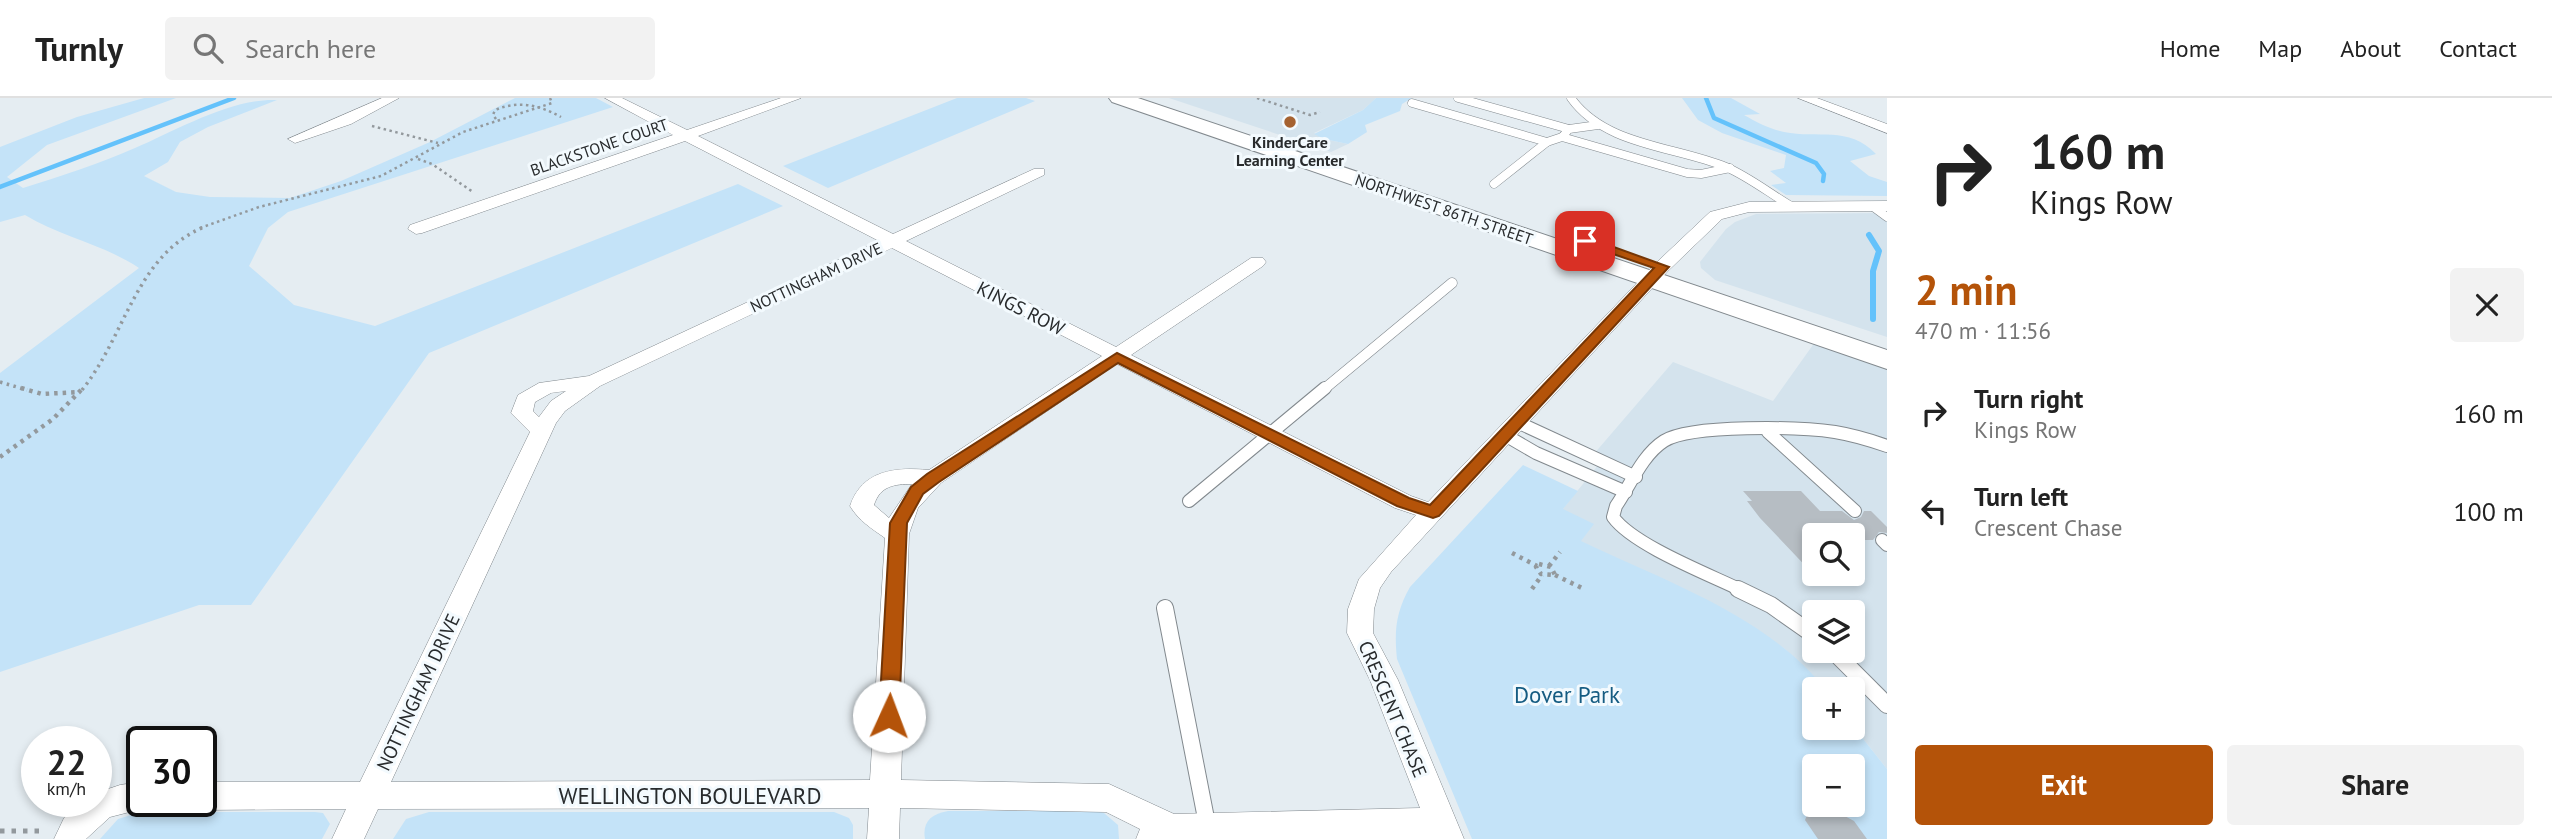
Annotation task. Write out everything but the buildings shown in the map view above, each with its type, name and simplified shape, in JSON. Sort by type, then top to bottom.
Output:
[{"type":"main road","name":"NORTHWEST 86TH STREET","points":[[1157,98],[1657,273],[1887,360]]},
{"type":"main road","name":"NORTHWEST 86TH STREET","points":[[1125,99],[1657,273],[1887,342]]},
{"type":"street","points":[[295,139],[348,120],[392,98]]},
{"type":"street","name":"KINGS ROW","points":[[612,98],[1403,502],[1433,512]]},
{"type":"street","name":"BLACKSTONE COURT","points":[[416,229],[794,98]]},
{"type":"street","points":[[1805,98],[1887,129]]},
{"type":"street","name":"NOTTINGHAM DRIVE","points":[[348,839],[541,430],[558,406],[593,382],[1039,172]]},
{"type":"street","name":"CRESCENT CHASE","points":[[1444,831],[1384,680],[1360,633],[1361,609],[1368,586],[1382,566],[1657,273],[1716,215],[1749,207],[1880,206]]},
{"type":"street","points":[[883,839],[897,534],[905,507],[917,491],[933,478],[1257,262]]},
{"type":"street","name":"NOTTINGHAM DRIVE","points":[[541,430],[522,413],[525,399],[546,387],[593,382]]},
{"type":"street","points":[[897,534],[871,517],[862,506],[864,494],[873,485],[889,478],[933,478]]},
{"type":"street","name":"WELLINGTON BOULEVARD","points":[[217,796],[885,794],[1108,798],[1162,834],[1444,831]]},
{"type":"street","points":[[58,835],[74,829],[90,813],[108,801],[126,798]]},
{"type":"lane","points":[[1458,98],[1569,130],[1598,125]]},
{"type":"lane","points":[[1571,98],[1576,108],[1598,125],[1730,168],[1791,206]]},
{"type":"lane","points":[[1412,103],[1547,142]]},
{"type":"lane","points":[[1494,184],[1547,142],[1562,137],[1569,130]]},
{"type":"lane","points":[[1562,137],[1687,173],[1701,174],[1730,168]]},
{"type":"lane","points":[[1880,206],[1887,217]]},
{"type":"lane","points":[[1189,501],[1452,283]]},
{"type":"lane","points":[[1511,429],[1549,439],[1636,477]]},
{"type":"lane","points":[[1511,429],[1536,453],[1626,492]]},
{"type":"lane","points":[[1802,627],[1771,605],[1638,539],[1620,527],[1613,517],[1616,506],[1654,452],[1674,436],[1698,432],[1821,431],[1864,438],[1887,446]]},
{"type":"lane","points":[[1768,432],[1855,511]]},
{"type":"lane","points":[[1165,608],[1209,833]]},
{"type":"lane","points":[[1845,663],[1887,705]]},
{"type":"path","points":[[0,457],[46,426],[81,392],[106,356],[152,265],[177,240],[221,220],[351,186],[398,169],[439,144],[497,120],[552,103],[550,98]]},
{"type":"path","points":[[1257,98],[1310,115],[1320,113]]},
{"type":"path","points":[[497,120],[493,113],[507,103],[524,101],[541,106],[561,117]]},
{"type":"path","points":[[348,120],[439,144]]},
{"type":"path","points":[[417,158],[432,163],[490,204]]},
{"type":"path","points":[[0,382],[42,394],[81,392]]},
{"type":"path","points":[[1549,566],[1560,552]]},
{"type":"path","points":[[1511,553],[1537,566],[1549,566]]},
{"type":"path","points":[[1537,566],[1537,571],[1542,575],[1555,575],[1584,589]]},
{"type":"path","points":[[1549,566],[1555,575]]},
{"type":"path","points":[[1532,589],[1542,575]]},
{"type":"path","points":[[0,831],[58,835]]},
{"type":"shaded area","name":"KinderCare Learning Center","points":[[1169,98],[1376,98],[1363,110],[1314,133],[1324,139],[1348,144],[1331,152]]},
{"type":"shaded area","points":[[1887,213],[1887,337],[1715,280],[1701,268],[1700,262],[1726,229],[1735,222],[1756,214]]},
{"type":"shaded area","points":[[1815,342],[1887,367],[1887,769],[1864,740],[1865,677],[1813,677],[1785,649],[1729,612],[1580,541],[1562,510],[1603,459],[1593,455],[1673,362],[1773,401]]},
{"type":"green space","points":[[144,98],[176,98],[47,145],[7,177],[23,188],[108,159],[204,116],[241,104],[277,100],[208,127],[180,142],[168,162],[144,176],[176,192],[210,197],[290,198],[341,181],[430,142],[515,98],[596,98],[613,107],[288,212],[268,228],[249,266],[294,305],[375,326],[738,184],[783,206],[429,353],[251,605],[199,605],[0,672],[0,373],[139,268],[25,215],[0,222],[0,147],[77,117]]},
{"type":"green space","points":[[957,98],[1026,98],[1035,101],[828,188],[783,166]]},
{"type":"green space","points":[[1376,98],[1412,98],[1402,104],[1400,111],[1365,125],[1367,132],[1348,144],[1314,134],[1363,110]]},
{"type":"green space","points":[[1682,98],[1731,98],[1760,114],[1744,115],[1774,129],[1797,134],[1855,139],[1876,154],[1850,161],[1869,176],[1887,182],[1887,196],[1786,195],[1771,185],[1786,183],[1770,171],[1784,168],[1786,155],[1722,133],[1698,120]]},
{"type":"green space","name":"Dover Park","points":[[1523,465],[1578,491],[1563,509],[1594,524],[1581,541],[1679,586],[1744,620],[1774,640],[1814,677],[1802,677],[1802,740],[1864,740],[1887,769],[1887,839],[1472,839],[1397,659],[1397,622],[1410,587]]},
{"type":"green space","points":[[948,811],[1096,811],[1104,813],[1118,825],[1119,839],[925,839],[926,823],[937,814]]},
{"type":"green space","points":[[217,812],[315,812],[323,813],[330,824],[322,839],[100,839],[118,819],[126,817],[217,817]]},
{"type":"green space","points":[[429,812],[834,812],[849,818],[853,825],[853,839],[393,839],[406,819]]},
{"type":"waterway","points":[[0,187],[234,98]]},
{"type":"waterway","points":[[1706,98],[1714,118],[1816,163],[1824,174],[1823,181]]},
{"type":"waterway","points":[[1869,235],[1879,251],[1873,271],[1873,319]]},
{"type":"place","name":"KinderCare Learning Center","points":[[1290,122]]},
{"type":"route","points":[[889,716],[899,523],[905,507],[917,491],[933,478],[1117,357],[1403,502],[1433,512],[1662,267],[1585,241]]}]
